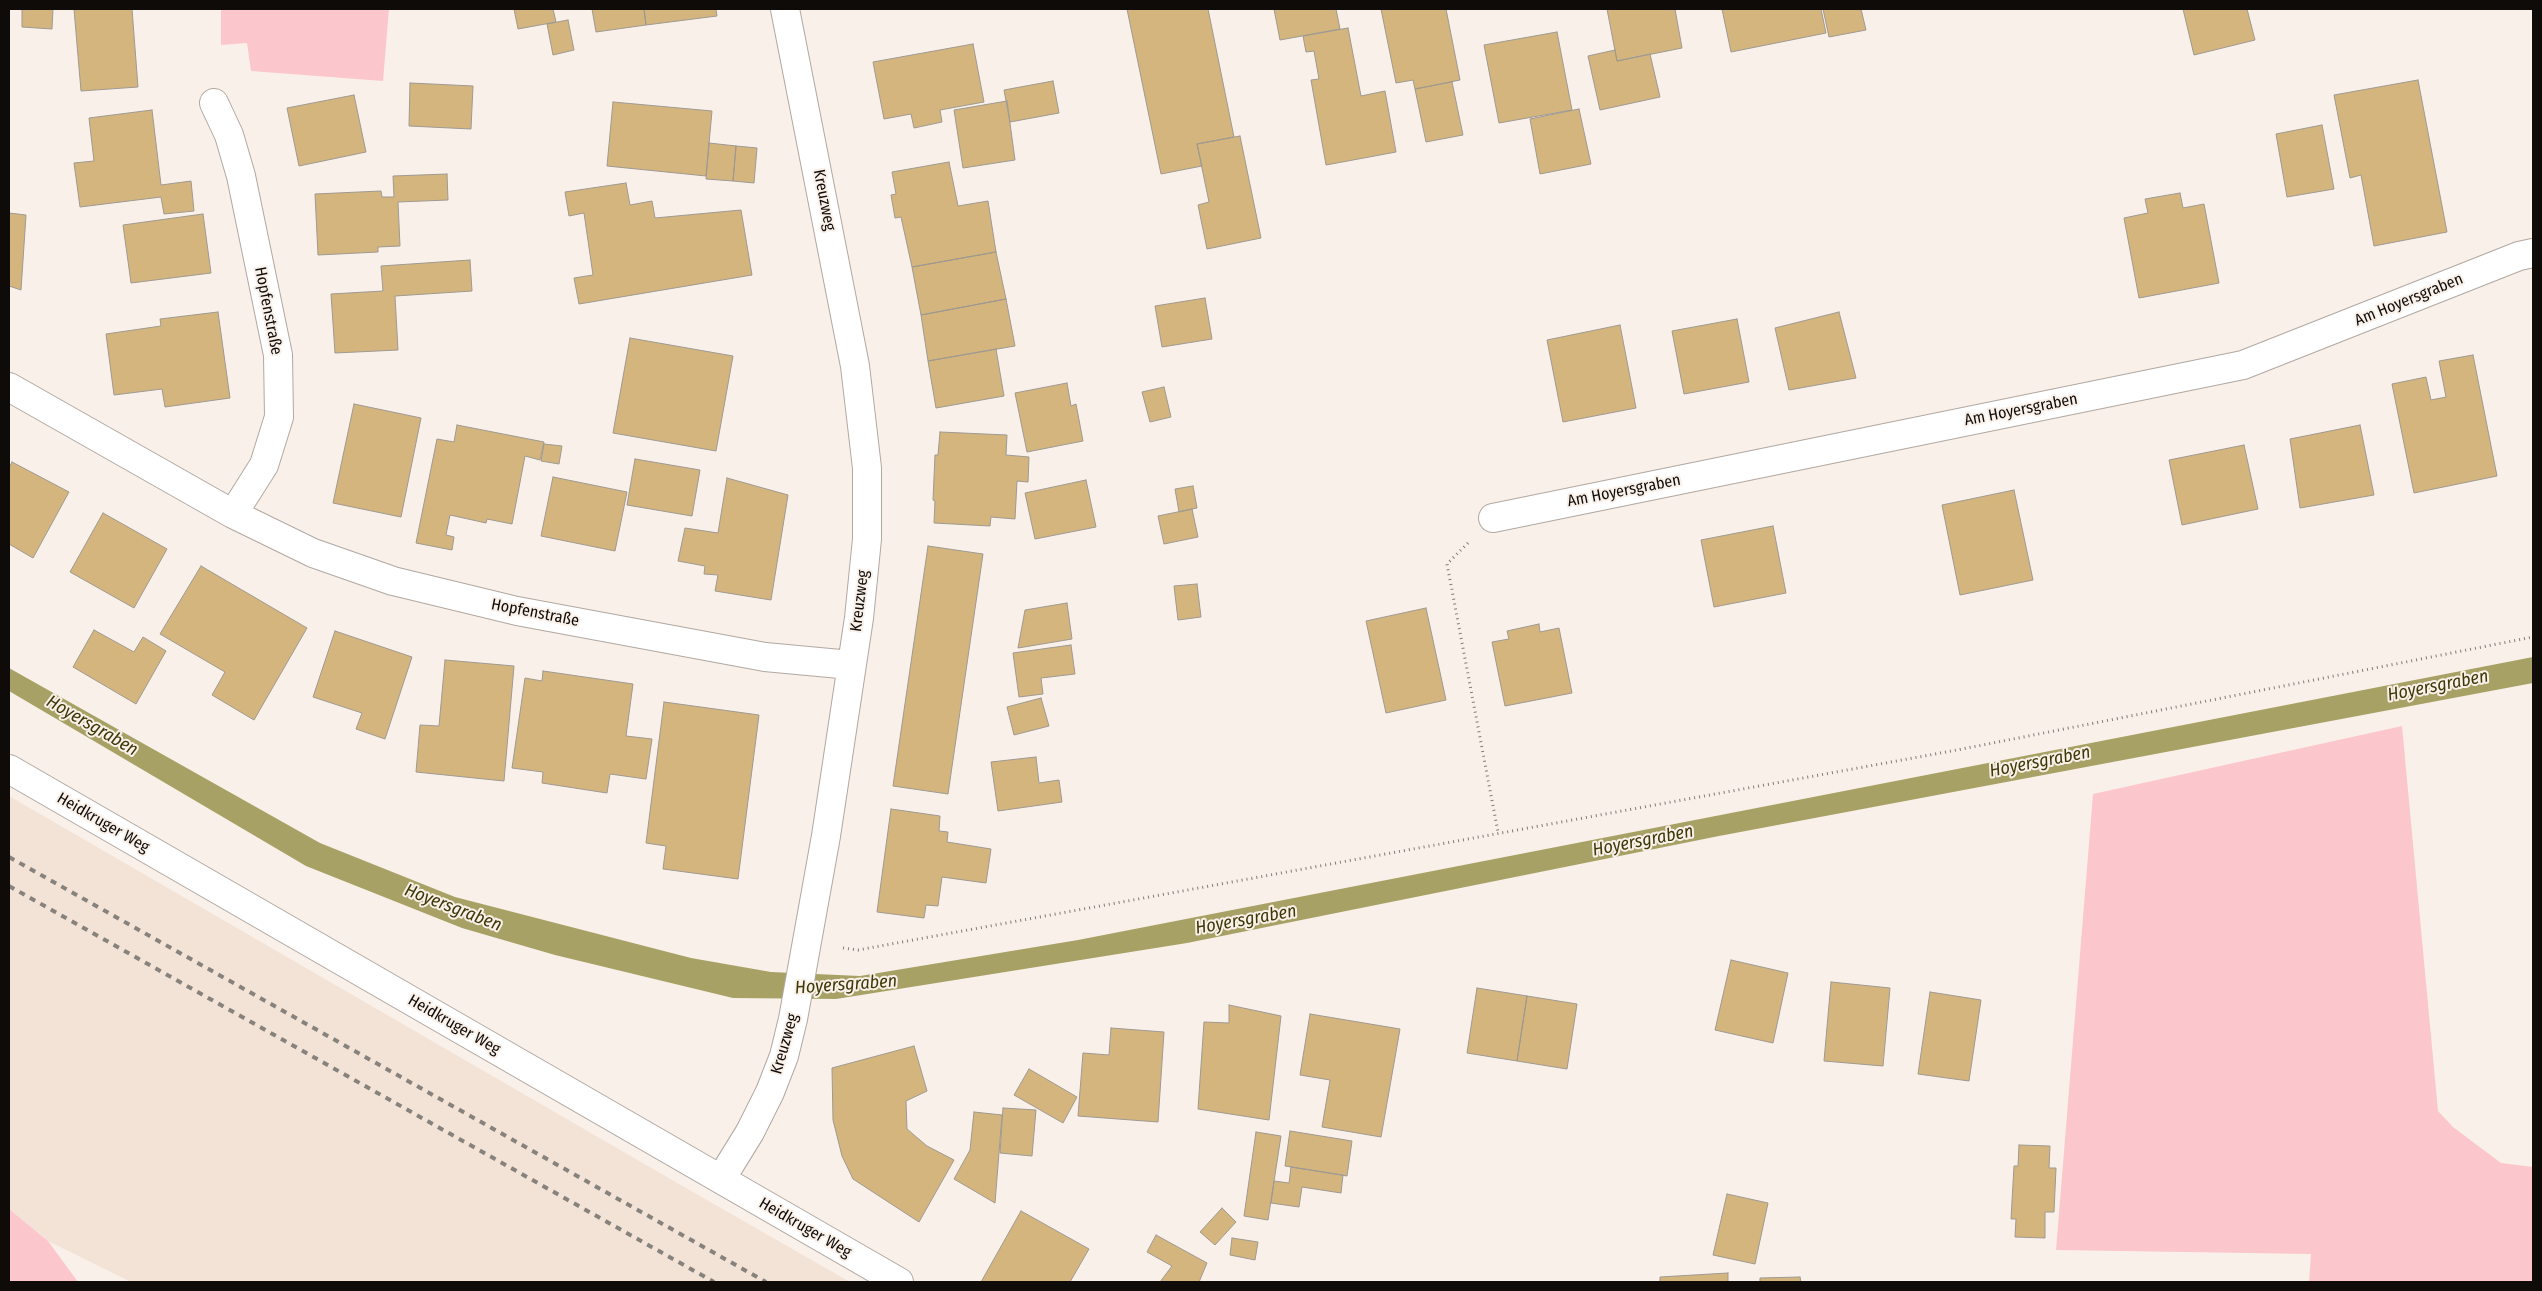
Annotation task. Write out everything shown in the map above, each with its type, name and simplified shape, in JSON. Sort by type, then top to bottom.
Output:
[{"type":"street","name":"Kreuzweg","points":[[721,1179],[750,1132],[770,1092],[784,1056],[793,1019],[807,946],[851,665],[868,539],[867,468],[854,366],[785,9]]},
{"type":"street","name":"Hopfenstraße","points":[[214,103],[229,135],[241,176],[278,355],[279,417],[264,465],[233,514]]},
{"type":"street","name":"Am Hoyersgraben","points":[[1493,518],[2243,365],[2519,256],[2533,253]]},
{"type":"street","name":"Hopfenstraße","points":[[9,387],[233,514],[313,553],[413,587],[517,611],[765,657],[851,665]]},
{"type":"street","name":"Heidkruger Weg","points":[[9,769],[899,1282]]},
{"type":"path","points":[[1493,518],[1447,564],[1498,832]]},
{"type":"path","points":[[807,946],[858,950],[1498,832],[1957,750],[2533,637]]},
{"type":"shaded area","points":[[221,9],[389,9],[383,81],[251,71],[247,43],[221,45]]},
{"type":"shaded area","points":[[2402,726],[2438,1111],[2453,1127],[2501,1163],[2533,1167],[2533,1282],[2309,1282],[2311,1254],[2056,1250],[2093,794]]},
{"type":"shaded area","points":[[9,796],[850,1282],[131,1282],[48,1241],[9,1209]]},
{"type":"shaded area","points":[[9,1209],[48,1241],[78,1282],[9,1282]]},
{"type":"water","name":"Hoyersgraben","points":[[2533,657],[2533,683],[1719,836],[1187,943],[836,999],[733,998],[555,955],[462,928],[306,866],[9,691],[9,668],[320,843],[455,897],[691,958],[771,972],[860,976],[1078,940]]},
{"type":"building","points":[[22,9],[53,9],[52,29],[22,27]]},
{"type":"building","points":[[74,9],[132,9],[138,87],[81,91]]},
{"type":"building","points":[[514,9],[553,9],[556,22],[518,29]]},
{"type":"building","points":[[592,9],[644,9],[646,25],[596,32]]},
{"type":"building","points":[[644,9],[716,9],[717,16],[646,25]]},
{"type":"building","points":[[1127,9],[1208,9],[1234,137],[1197,144],[1202,166],[1161,174]]},
{"type":"building","points":[[1274,9],[1336,9],[1340,29],[1280,40]]},
{"type":"building","points":[[1381,9],[1446,9],[1460,80],[1415,89],[1413,80],[1396,83]]},
{"type":"building","points":[[1607,9],[1675,9],[1682,48],[1617,61]]},
{"type":"building","points":[[1722,9],[1821,9],[1826,33],[1731,52]]},
{"type":"building","points":[[1823,9],[1861,9],[1866,30],[1829,37]]},
{"type":"building","points":[[2183,9],[2247,9],[2255,40],[2194,55]]},
{"type":"building","points":[[568,20],[574,50],[553,55],[547,24]]},
{"type":"building","points":[[1348,28],[1361,96],[1385,91],[1396,152],[1326,165],[1311,80],[1319,79],[1314,51],[1306,52],[1303,36]]},
{"type":"building","points":[[1557,32],[1572,110],[1499,123],[1484,45]]},
{"type":"building","points":[[973,44],[984,102],[940,110],[942,122],[914,128],[911,114],[884,119],[873,62]]},
{"type":"building","points":[[1615,50],[1617,61],[1650,54],[1660,97],[1600,110],[1588,56]]},
{"type":"building","points":[[2418,80],[2447,232],[2374,246],[2361,175],[2350,178],[2334,95]]},
{"type":"building","points":[[1053,81],[1059,113],[1010,122],[1004,90]]},
{"type":"building","points":[[1452,82],[1463,135],[1426,142],[1415,89]]},
{"type":"building","points":[[410,83],[473,86],[471,129],[409,126]]},
{"type":"building","points":[[354,95],[366,152],[299,166],[287,108]]},
{"type":"building","points":[[1007,101],[1015,160],[963,168],[954,110]]},
{"type":"building","points":[[613,102],[712,111],[706,176],[607,166]]},
{"type":"building","points":[[1579,109],[1591,164],[1540,174],[1530,119]]},
{"type":"building","points":[[152,110],[161,185],[191,181],[194,211],[164,214],[161,197],[80,207],[74,163],[94,161],[89,118]]},
{"type":"building","points":[[2322,125],[2334,189],[2287,197],[2276,134]]},
{"type":"building","points":[[1240,136],[1261,238],[1207,249],[1198,205],[1209,202],[1197,144]]},
{"type":"building","points":[[709,143],[736,146],[733,181],[706,179]]},
{"type":"building","points":[[736,146],[757,148],[754,183],[733,181]]},
{"type":"building","points":[[949,162],[958,206],[988,201],[996,252],[912,267],[901,217],[895,218],[891,195],[896,194],[892,172]]},
{"type":"building","points":[[447,174],[448,200],[398,202],[400,246],[378,247],[378,252],[318,255],[315,194],[381,191],[382,197],[394,197],[393,176]]},
{"type":"building","points":[[626,183],[630,205],[652,201],[655,218],[741,210],[752,275],[579,304],[574,278],[593,275],[584,213],[569,216],[565,192]]},
{"type":"building","points":[[2180,193],[2183,208],[2204,204],[2219,283],[2139,298],[2124,218],[2148,213],[2145,199]]},
{"type":"building","points":[[9,213],[26,215],[21,290],[9,286]]},
{"type":"building","points":[[203,214],[211,273],[131,283],[123,225]]},
{"type":"building","points":[[996,252],[1006,299],[921,315],[912,267]]},
{"type":"building","points":[[470,260],[472,291],[395,296],[398,350],[335,353],[331,294],[383,291],[381,266]]},
{"type":"building","points":[[1205,298],[1212,339],[1162,347],[1155,306]]},
{"type":"building","points":[[1006,299],[1015,346],[928,361],[921,315]]},
{"type":"building","points":[[218,312],[230,398],[165,407],[162,389],[114,395],[106,334],[161,326],[160,319]]},
{"type":"building","points":[[1839,312],[1856,378],[1789,390],[1775,328]]},
{"type":"building","points":[[1737,319],[1749,382],[1684,394],[1672,331]]},
{"type":"building","points":[[1620,325],[1636,408],[1563,422],[1547,340]]},
{"type":"building","points":[[630,338],[733,356],[716,451],[613,433]]},
{"type":"building","points":[[996,349],[1004,396],[936,408],[928,361]]},
{"type":"building","points":[[2473,355],[2497,476],[2414,493],[2392,384],[2426,377],[2431,400],[2446,397],[2439,361]]},
{"type":"building","points":[[1067,383],[1071,406],[1076,404],[1083,441],[1027,452],[1015,393]]},
{"type":"building","points":[[1164,387],[1171,417],[1150,422],[1142,392]]},
{"type":"building","points":[[354,404],[421,418],[401,517],[333,503]]},
{"type":"building","points":[[457,425],[544,442],[540,460],[525,456],[512,524],[487,519],[486,523],[450,515],[446,535],[454,537],[452,550],[416,543],[437,439],[454,442]]},
{"type":"building","points":[[2360,425],[2374,495],[2300,508],[2290,439]]},
{"type":"building","points":[[940,432],[1007,435],[1006,455],[1029,457],[1028,482],[1017,481],[1015,519],[991,517],[990,526],[934,523],[935,455],[938,455]]},
{"type":"building","points":[[544,444],[562,446],[559,464],[541,461]]},
{"type":"building","points":[[2244,445],[2258,509],[2182,525],[2169,460]]},
{"type":"building","points":[[635,459],[700,470],[692,516],[627,505]]},
{"type":"building","points":[[12,462],[69,492],[33,558],[9,544],[9,468]]},
{"type":"building","points":[[553,477],[627,492],[615,551],[541,536]]},
{"type":"building","points":[[727,478],[788,495],[771,600],[715,591],[718,575],[704,574],[705,566],[678,561],[685,528],[718,533]]},
{"type":"building","points":[[1086,480],[1096,527],[1035,539],[1025,493]]},
{"type":"building","points":[[1193,486],[1197,508],[1179,512],[1175,489]]},
{"type":"building","points":[[2014,490],[2033,580],[1960,595],[1942,505]]},
{"type":"building","points":[[1192,509],[1198,537],[1164,544],[1158,516]]},
{"type":"building","points":[[103,513],[167,549],[134,608],[70,572]]},
{"type":"building","points":[[1773,526],[1786,593],[1714,607],[1701,540]]},
{"type":"building","points":[[928,546],[983,554],[948,794],[893,786]]},
{"type":"building","points":[[201,566],[307,628],[254,720],[212,695],[225,672],[160,634]]},
{"type":"building","points":[[1197,584],[1201,617],[1178,620],[1174,586]]},
{"type":"building","points":[[1067,603],[1072,639],[1018,648],[1025,610]]},
{"type":"building","points":[[1426,608],[1446,700],[1386,713],[1366,621]]},
{"type":"building","points":[[1539,624],[1540,632],[1559,628],[1572,693],[1505,706],[1492,642],[1509,639],[1507,631]]},
{"type":"building","points":[[94,630],[134,652],[143,637],[166,651],[136,704],[73,667]]},
{"type":"building","points":[[335,631],[412,657],[385,739],[356,729],[362,713],[313,697]]},
{"type":"building","points":[[1071,645],[1075,674],[1041,678],[1043,694],[1019,697],[1013,653]]},
{"type":"building","points":[[445,660],[514,666],[504,781],[416,772],[420,725],[439,726]]},
{"type":"building","points":[[543,671],[633,684],[626,736],[652,739],[646,779],[610,774],[607,793],[542,783],[543,772],[512,768],[525,678],[542,681]]},
{"type":"building","points":[[1041,698],[1049,726],[1014,735],[1007,707]]},
{"type":"building","points":[[664,702],[759,715],[738,879],[663,869],[666,846],[646,843]]},
{"type":"building","points":[[1036,757],[1039,783],[1059,780],[1062,802],[998,811],[991,762]]},
{"type":"building","points":[[891,809],[940,816],[939,831],[948,832],[947,842],[991,849],[986,883],[942,877],[938,906],[926,905],[924,918],[877,912]]},
{"type":"building","points":[[1731,960],[1788,973],[1773,1043],[1715,1030]]},
{"type":"building","points":[[1831,982],[1890,988],[1883,1066],[1824,1061]]},
{"type":"building","points":[[1477,988],[1527,996],[1517,1061],[1467,1053]]},
{"type":"building","points":[[1930,992],[1981,1000],[1969,1081],[1918,1074]]},
{"type":"building","points":[[1527,996],[1577,1004],[1567,1069],[1517,1061]]},
{"type":"building","points":[[1229,1005],[1281,1016],[1269,1120],[1198,1109],[1204,1022],[1229,1023]]},
{"type":"building","points":[[1310,1014],[1400,1029],[1381,1137],[1322,1127],[1330,1080],[1300,1075]]},
{"type":"building","points":[[1111,1028],[1164,1032],[1158,1122],[1078,1116],[1083,1053],[1109,1055]]},
{"type":"building","points":[[914,1046],[927,1091],[906,1101],[907,1129],[927,1146],[954,1160],[919,1222],[853,1179],[842,1156],[833,1120],[832,1068]]},
{"type":"building","points":[[1029,1069],[1077,1097],[1063,1123],[1014,1095]]},
{"type":"building","points":[[1003,1108],[1036,1110],[1032,1156],[1000,1153]]},
{"type":"building","points":[[974,1112],[1002,1115],[995,1203],[954,1179],[970,1150]]},
{"type":"building","points":[[1290,1131],[1352,1141],[1347,1176],[1285,1166]]},
{"type":"building","points":[[1256,1132],[1281,1136],[1268,1220],[1244,1216]]},
{"type":"building","points":[[2019,1145],[2050,1146],[2049,1168],[2056,1168],[2054,1212],[2045,1212],[2045,1238],[2015,1237],[2016,1219],[2011,1219],[2014,1166],[2018,1166]]},
{"type":"building","points":[[1291,1167],[1343,1175],[1341,1193],[1302,1187],[1299,1207],[1271,1203],[1274,1181],[1289,1183]]},
{"type":"building","points":[[1727,1194],[1768,1203],[1755,1264],[1713,1255]]},
{"type":"building","points":[[1222,1208],[1236,1222],[1215,1245],[1200,1232]]},
{"type":"building","points":[[1021,1211],[1089,1249],[1070,1282],[981,1282]]},
{"type":"building","points":[[1156,1235],[1207,1263],[1199,1282],[1160,1282],[1172,1266],[1147,1252]]},
{"type":"building","points":[[1232,1238],[1258,1242],[1255,1260],[1230,1255]]},
{"type":"building","points":[[1728,1273],[1728,1282],[1660,1282],[1660,1277]]},
{"type":"building","points":[[1800,1277],[1801,1282],[1760,1282],[1760,1278]]},
{"type":"railway","points":[[9,857],[766,1282]]},
{"type":"railway","points":[[9,886],[714,1282]]}]
